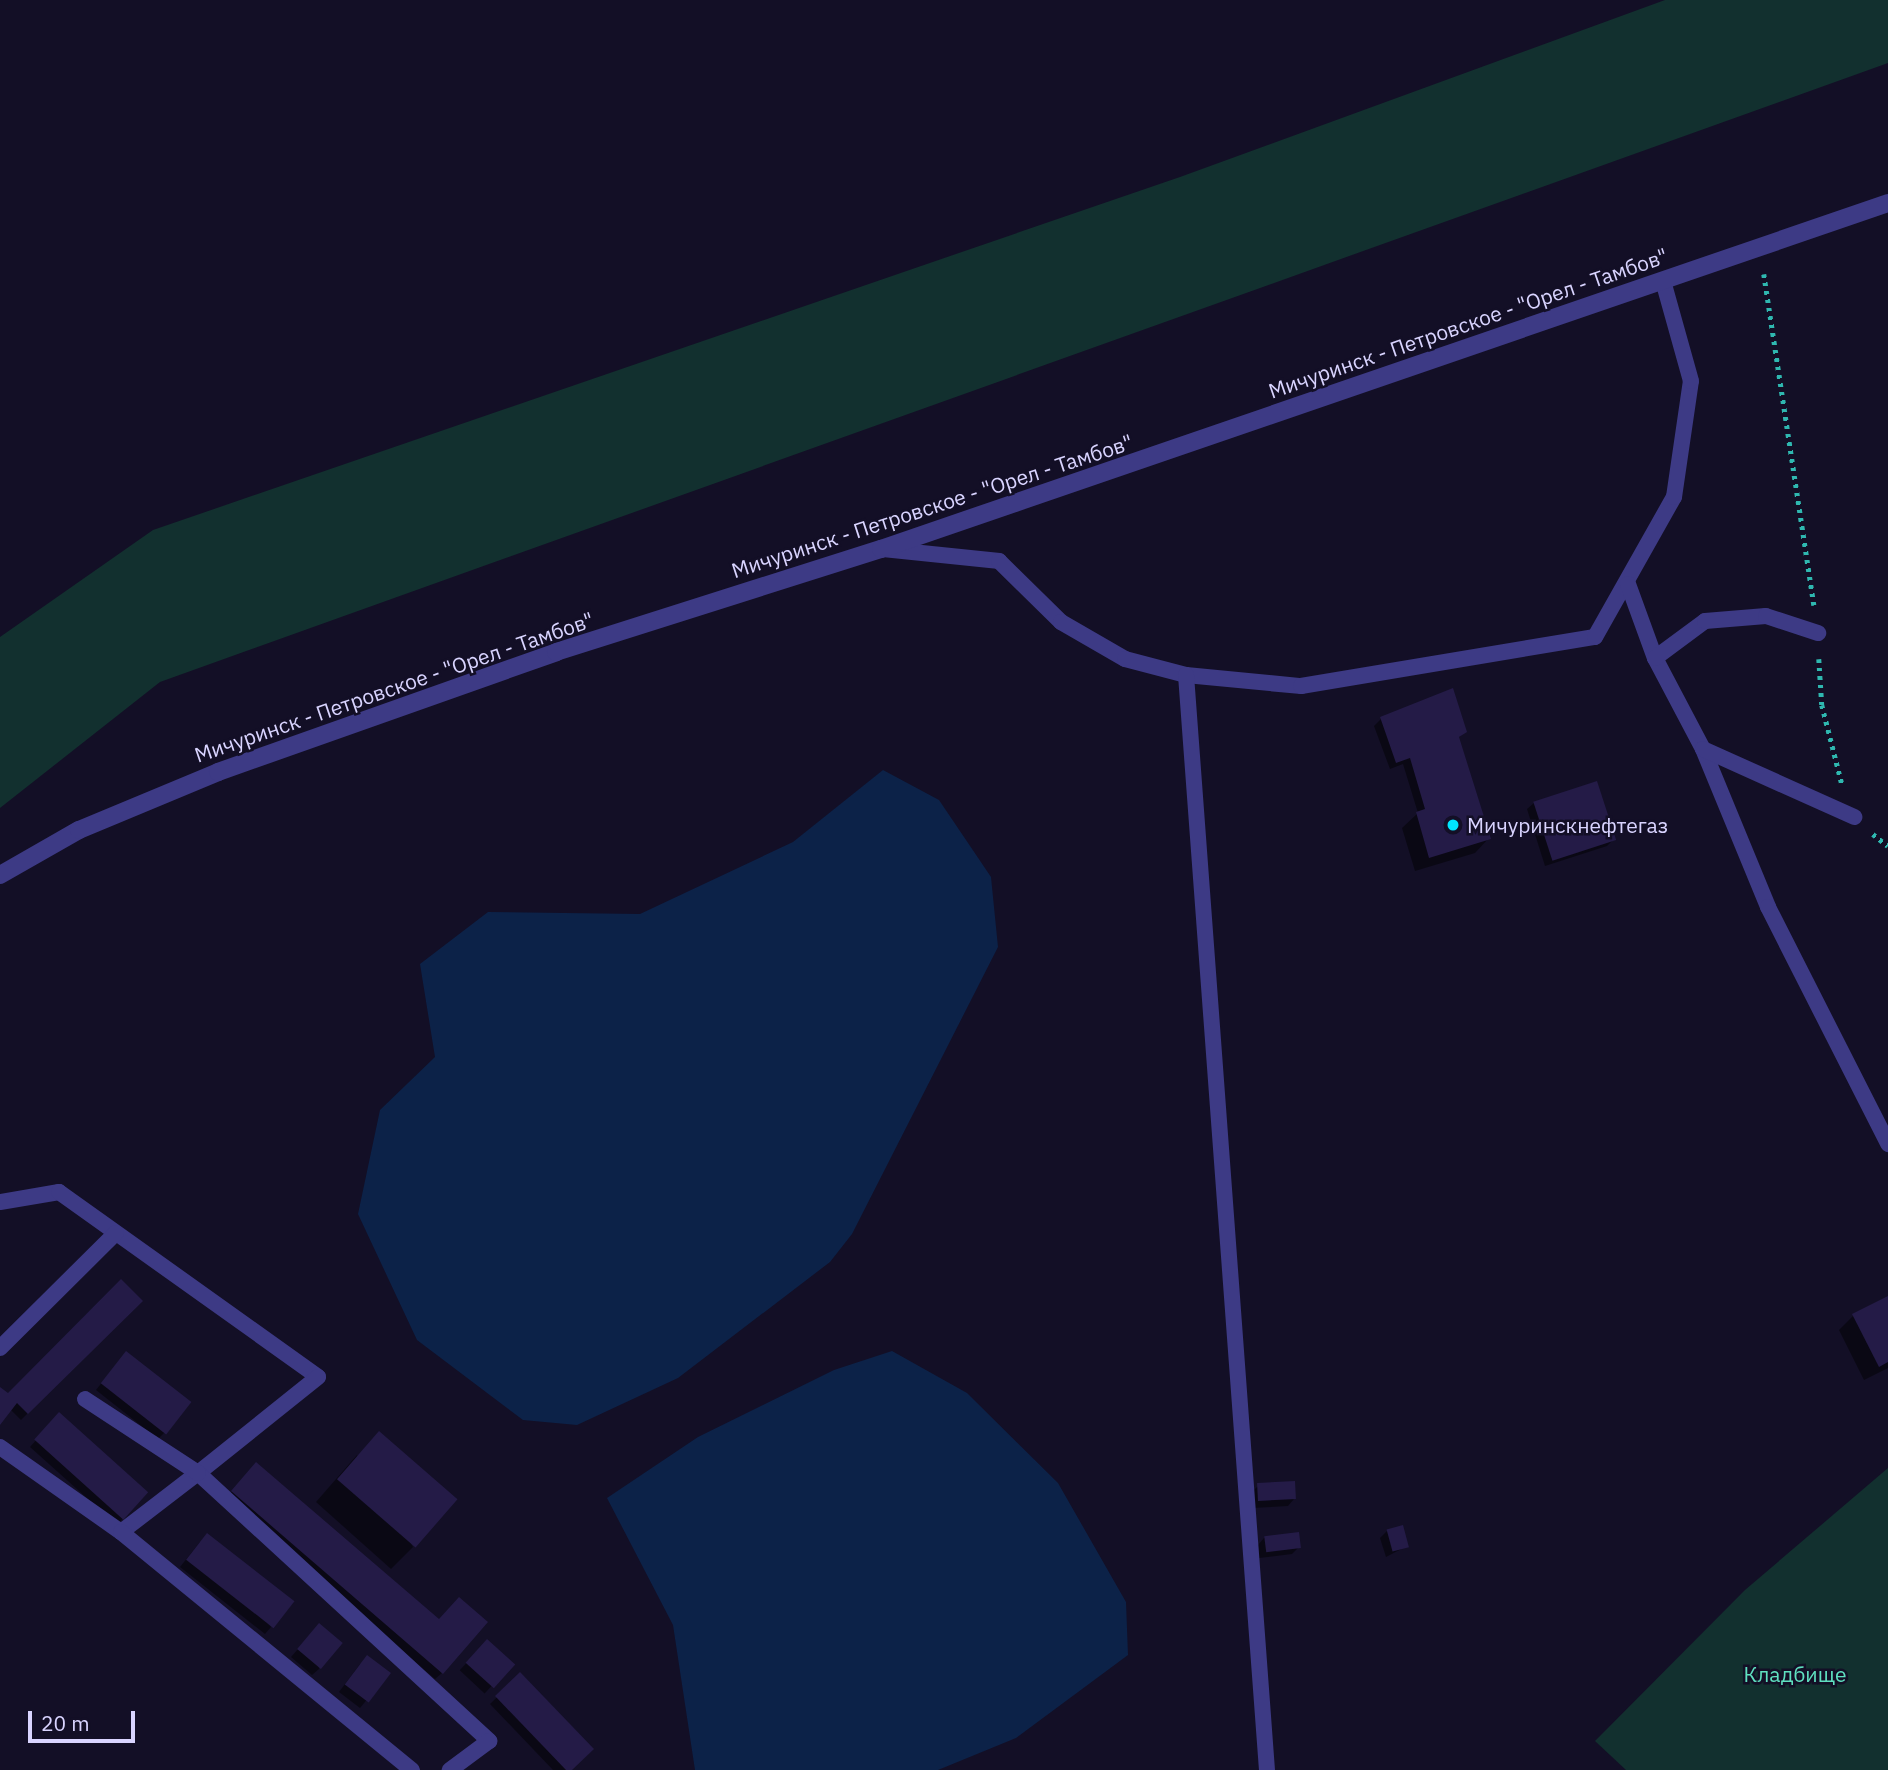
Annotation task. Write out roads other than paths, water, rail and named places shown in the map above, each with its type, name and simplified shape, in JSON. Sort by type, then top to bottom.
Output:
[{"type":"street","name":"Мичуринск - Петровское - \"Орел - Тамбов\"","points":[[0,875],[79,830],[218,772],[556,652],[881,549],[1888,203]]},
{"type":"lane","points":[[881,549],[999,561],[1061,622],[1125,659],[1186,675],[1301,686],[1595,637],[1628,584],[1674,497],[1691,382],[1663,281]]},
{"type":"lane","points":[[1628,584],[1655,658],[1703,750],[1768,907],[1888,1144]]},
{"type":"lane","points":[[1655,658],[1705,621],[1766,616],[1818,633]]},
{"type":"lane","points":[[1186,675],[1267,1770]]},
{"type":"lane","points":[[1703,750],[1854,817]]},
{"type":"lane","points":[[0,1202],[59,1192],[318,1377],[121,1532]]},
{"type":"lane","points":[[0,1348],[116,1233]]},
{"type":"lane","points":[[85,1399],[198,1473],[489,1741],[450,1770]]},
{"type":"lane","points":[[0,1447],[121,1532],[412,1770]]},
{"type":"water","points":[[883,770],[939,800],[991,877],[998,947],[852,1234],[830,1262],[678,1378],[577,1425],[523,1420],[417,1340],[358,1214],[380,1110],[435,1057],[420,964],[488,912],[640,914],[793,842]]},
{"type":"water","points":[[892,1351],[967,1393],[1058,1483],[1126,1602],[1128,1655],[1016,1738],[938,1770],[695,1770],[673,1625],[607,1498],[698,1437],[834,1370]]},
{"type":"place","name":"Мичуринскнефтегаз","points":[[1453,825]]},
{"type":"park label","name":"Кладбище","points":[[1795,1674]]}]
